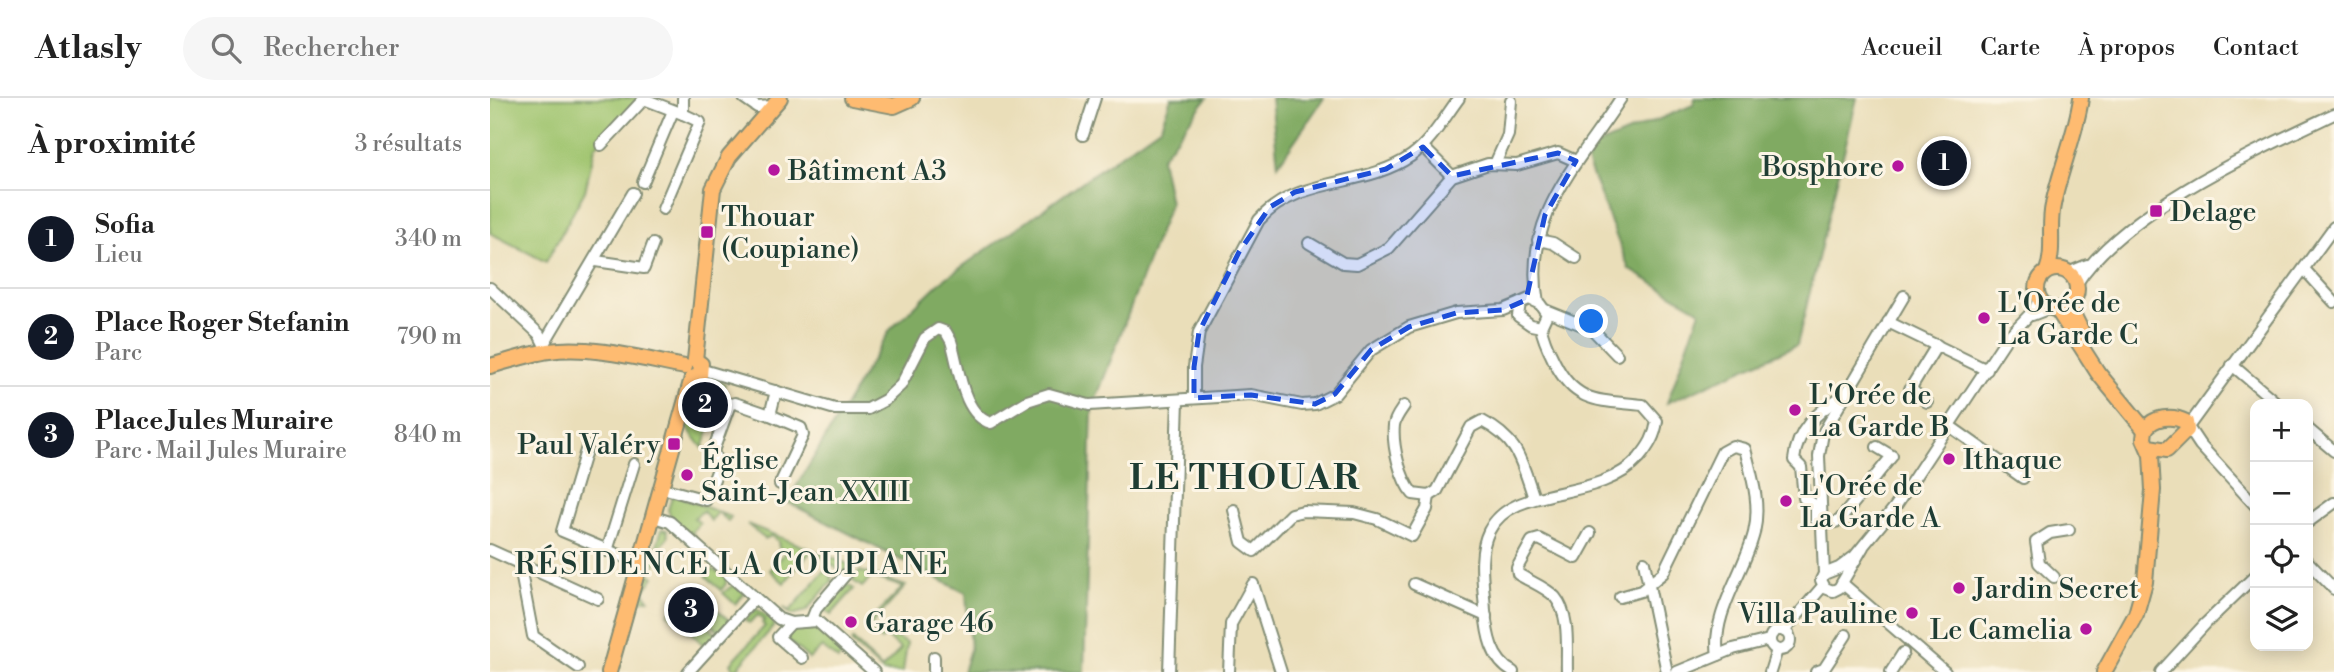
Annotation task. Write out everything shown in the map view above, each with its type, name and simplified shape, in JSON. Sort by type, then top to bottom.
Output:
[{"type":"main road","points":[[852,98],[894,106],[912,98]]},
{"type":"main road","points":[[609,672],[694,369],[713,189],[729,157],[776,102]]},
{"type":"main road","points":[[2082,103],[2053,202],[2051,259],[2047,271],[2037,283],[2048,305],[2098,373],[2150,425],[2183,428]]},
{"type":"main road","points":[[2062,178],[2057,251],[2070,275],[2076,321],[2093,350],[2150,425]]},
{"type":"main road","points":[[2047,271],[2070,275]]},
{"type":"main road","points":[[2048,305],[2073,302]]},
{"type":"main road","points":[[490,366],[546,347],[694,369]]},
{"type":"main road","points":[[2104,672],[2142,599],[2153,490],[2149,447],[2144,439],[2150,425]]},
{"type":"main road","points":[[2153,490],[2167,450],[2183,428]]},
{"type":"main road","points":[[2149,447],[2167,450]]},
{"type":"street","points":[[643,182],[683,98]]},
{"type":"street","points":[[1083,135],[1095,98]]},
{"type":"street","points":[[1194,398],[1194,366],[1199,332],[1239,252],[1270,207],[1295,192],[1386,169],[1423,147],[1458,98]]},
{"type":"street","points":[[1513,672],[1494,654],[1486,617],[1482,558],[1489,531],[1508,510],[1534,498],[1600,485],[1619,476],[1649,447],[1657,421],[1643,405],[1592,399],[1572,389],[1547,347],[1534,278],[1538,240],[1545,215],[1576,161],[1599,133],[1621,98]]},
{"type":"street","points":[[601,145],[644,99],[699,122],[663,209]]},
{"type":"street","points":[[745,100],[757,107],[776,102]]},
{"type":"street","points":[[745,100],[757,124]]},
{"type":"street","points":[[1495,164],[1508,135],[1511,101]]},
{"type":"street","points":[[2070,275],[2090,264],[2145,218],[2207,179],[2334,114]]},
{"type":"street","points":[[1423,147],[1452,176]]},
{"type":"street","points":[[1309,243],[1343,263],[1357,264],[1389,248],[1452,176],[1473,167],[1517,165],[1558,153],[1576,161]]},
{"type":"street","points":[[490,288],[546,347],[634,193]]},
{"type":"street","points":[[2250,500],[2183,428],[2334,228]]},
{"type":"street","points":[[1538,240],[1553,243],[1576,258]]},
{"type":"street","points":[[596,261],[644,268],[653,244]]},
{"type":"street","points":[[2304,269],[2334,302]]},
{"type":"street","points":[[1518,316],[1534,278]]},
{"type":"street","points":[[1904,296],[1843,395],[1823,433],[1819,456],[1822,559],[1833,580],[1876,613],[1940,670]]},
{"type":"street","points":[[694,369],[835,409],[868,409],[885,400],[901,385],[925,338],[938,329],[946,332],[951,341],[971,409],[980,420],[991,423],[1027,401],[1049,394],[1089,405],[1251,395],[1302,405],[1315,404],[1335,394],[1371,350],[1409,327],[1456,313],[1503,310],[1523,301]]},
{"type":"street","points":[[1523,301],[1540,317]]},
{"type":"street","points":[[1786,632],[1863,547],[1914,482],[2007,339],[2029,316],[2048,305]]},
{"type":"street","points":[[1503,310],[1518,316],[1561,318],[1592,329],[1616,355]]},
{"type":"street","points":[[1888,322],[1987,370]]},
{"type":"street","points":[[1927,402],[1910,389],[1937,345]]},
{"type":"street","points":[[2232,365],[2272,399]]},
{"type":"street","points":[[770,415],[776,391]]},
{"type":"street","points":[[1843,395],[1817,412],[1796,442],[1794,460],[1801,467],[1804,498],[1815,506],[1817,534],[1839,521],[1892,456],[1877,447]]},
{"type":"street","points":[[1170,672],[1178,400]]},
{"type":"street","points":[[662,488],[706,500],[719,466],[713,451],[730,404],[736,403],[801,428],[803,435],[780,484]]},
{"type":"street","points":[[1404,405],[1394,422],[1394,431],[1406,486],[1413,494],[1429,496],[1437,491],[1471,427],[1482,421],[1503,432],[1513,443],[1534,498]]},
{"type":"street","points":[[1951,428],[2023,478]]},
{"type":"street","points":[[2313,433],[2334,452]]},
{"type":"street","points":[[1620,597],[1641,591],[1663,573],[1722,452],[1733,446],[1745,449],[1757,499],[1754,532],[1718,624],[1718,655]]},
{"type":"street","points":[[587,447],[562,531],[641,564]]},
{"type":"street","points":[[607,551],[634,464]]},
{"type":"street","points":[[1234,510],[1242,542],[1254,551],[1292,514],[1303,511],[1354,513],[1377,519],[1412,536],[1427,509],[1429,496]]},
{"type":"street","points":[[2313,518],[2334,503]]},
{"type":"street","points":[[654,517],[670,522],[779,619],[791,623],[812,620],[821,623],[874,672]]},
{"type":"street","points":[[2054,577],[2039,563],[2036,541],[2050,533],[2068,530]]},
{"type":"street","points":[[1567,672],[1566,623],[1555,596],[1518,574],[1517,568],[1532,541],[1539,539],[1576,558],[1590,533]]},
{"type":"street","points":[[490,550],[598,599]]},
{"type":"street","points":[[1644,562],[1667,672]]},
{"type":"street","points":[[524,565],[522,578],[533,636],[578,667]]},
{"type":"street","points":[[2313,567],[2334,589]]},
{"type":"street","points":[[812,620],[816,609],[845,575]]},
{"type":"street","points":[[2161,672],[2250,581]]},
{"type":"street","points":[[1229,672],[1231,624],[1253,584],[1281,672]]},
{"type":"street","points":[[1413,584],[1486,617]]},
{"type":"street","points":[[688,672],[755,598]]},
{"type":"street","points":[[791,623],[778,637],[802,658]]},
{"type":"street","points":[[1677,672],[1733,649],[1769,640],[1775,630],[1786,632]]},
{"type":"street","points":[[1777,650],[1789,644],[1786,632]]},
{"type":"street","points":[[1718,633],[1733,649]]},
{"type":"street","points":[[1815,672],[1824,669],[1846,635]]},
{"type":"street","points":[[1769,640],[1777,650],[1775,670]]},
{"type":"street","points":[[1891,672],[1903,653]]},
{"type":"street","points":[[934,657],[934,672]]},
{"type":"highlighted area","points":[[1423,147],[1452,176],[1558,153],[1576,161],[1545,215],[1526,300],[1503,310],[1456,313],[1409,327],[1371,350],[1335,394],[1315,404],[1251,395],[1194,398],[1194,367],[1199,332],[1239,252],[1270,207],[1295,192],[1386,169]]},
{"type":"green space","points":[[490,98],[640,98],[595,147],[585,191],[546,262],[490,233]]},
{"type":"green space","points":[[1171,98],[1207,98],[1161,158],[1170,203],[1092,410],[1084,672],[963,672],[970,649],[966,593],[787,502],[890,330],[939,283],[1161,126]]},
{"type":"green space","points":[[1271,98],[1324,98],[1278,165]]},
{"type":"green space","points":[[1695,98],[1857,98],[1797,345],[1667,403],[1700,311],[1629,269],[1583,151],[1693,105]]},
{"type":"green space","points":[[710,379],[725,384],[703,448],[686,426],[701,383]]},
{"type":"green space","points":[[673,494],[731,517],[728,521],[718,512],[711,521],[703,511],[694,518],[700,523],[692,532],[697,539],[674,522],[668,510]]},
{"type":"green space","points":[[747,524],[850,565],[843,573],[812,550],[784,583],[770,570],[785,553],[779,548],[778,541],[771,536],[765,539]]},
{"type":"green space","points":[[662,529],[667,530],[668,537],[656,552],[660,557],[649,573],[654,577],[643,592],[649,599],[640,601]]},
{"type":"green space","points":[[713,569],[726,577],[726,584],[721,590],[706,576]]},
{"type":"green space","points":[[825,570],[831,575],[832,581],[806,611],[792,615],[783,608],[790,611]]},
{"type":"green space","points":[[860,571],[906,586],[870,626],[907,643],[903,672],[883,672],[851,642],[853,640],[882,669],[901,649],[885,636],[881,640],[865,626],[903,587],[872,577],[862,587],[852,580]]},
{"type":"green space","points":[[733,585],[745,593],[735,604],[723,593]]},
{"type":"green space","points":[[848,585],[854,589],[831,615],[824,609]]},
{"type":"green space","points":[[693,586],[714,606],[689,633],[668,614]]},
{"type":"green space","points":[[715,608],[730,621],[720,632],[705,619]]},
{"type":"green space","points":[[756,609],[773,620],[774,626],[735,671],[731,663],[765,626],[762,623],[765,620],[758,615],[749,623],[745,620]]},
{"type":"green space","points":[[703,621],[717,635],[706,647],[692,634]]},
{"type":"green space","points":[[809,625],[820,629],[846,650],[838,660],[822,647],[809,659],[787,639],[793,628]]},
{"type":"place","name":"Sofia","points":[[1944,163]]},
{"type":"place","name":"Bosphore","points":[[1898,166]]},
{"type":"place","name":"Bâtiment A3","points":[[774,170]]},
{"type":"place","name":"Delage","points":[[2156,211]]},
{"type":"place","name":"Thouar (Coupiane)","points":[[707,232]]},
{"type":"place","name":"L'Orée de La Garde C","points":[[1984,318]]},
{"type":"place","name":"Place Roger Stefanin","points":[[705,405]]},
{"type":"place","name":"L'Orée de La Garde B","points":[[1795,410]]},
{"type":"place","name":"Paul Valéry","points":[[674,444]]},
{"type":"place","name":"Ithaque","points":[[1949,459]]},
{"type":"place","name":"Église Saint-Jean XXIII","points":[[687,475]]},
{"type":"place","name":"L'Orée de La Garde A","points":[[1786,501]]},
{"type":"place","name":"Jardin Secret","points":[[1959,588]]},
{"type":"place","name":"Place Jules Muraire","points":[[691,610]]},
{"type":"place","name":"Villa Pauline","points":[[1912,613]]},
{"type":"place","name":"Garage 46","points":[[851,622]]},
{"type":"place","name":"Le Camelia","points":[[2086,629]]},
{"type":"district","name":"LE THOUAR","points":[[1245,477]]},
{"type":"district","name":"RÉSIDENCE LA COUPIANE","points":[[732,564]]}]
